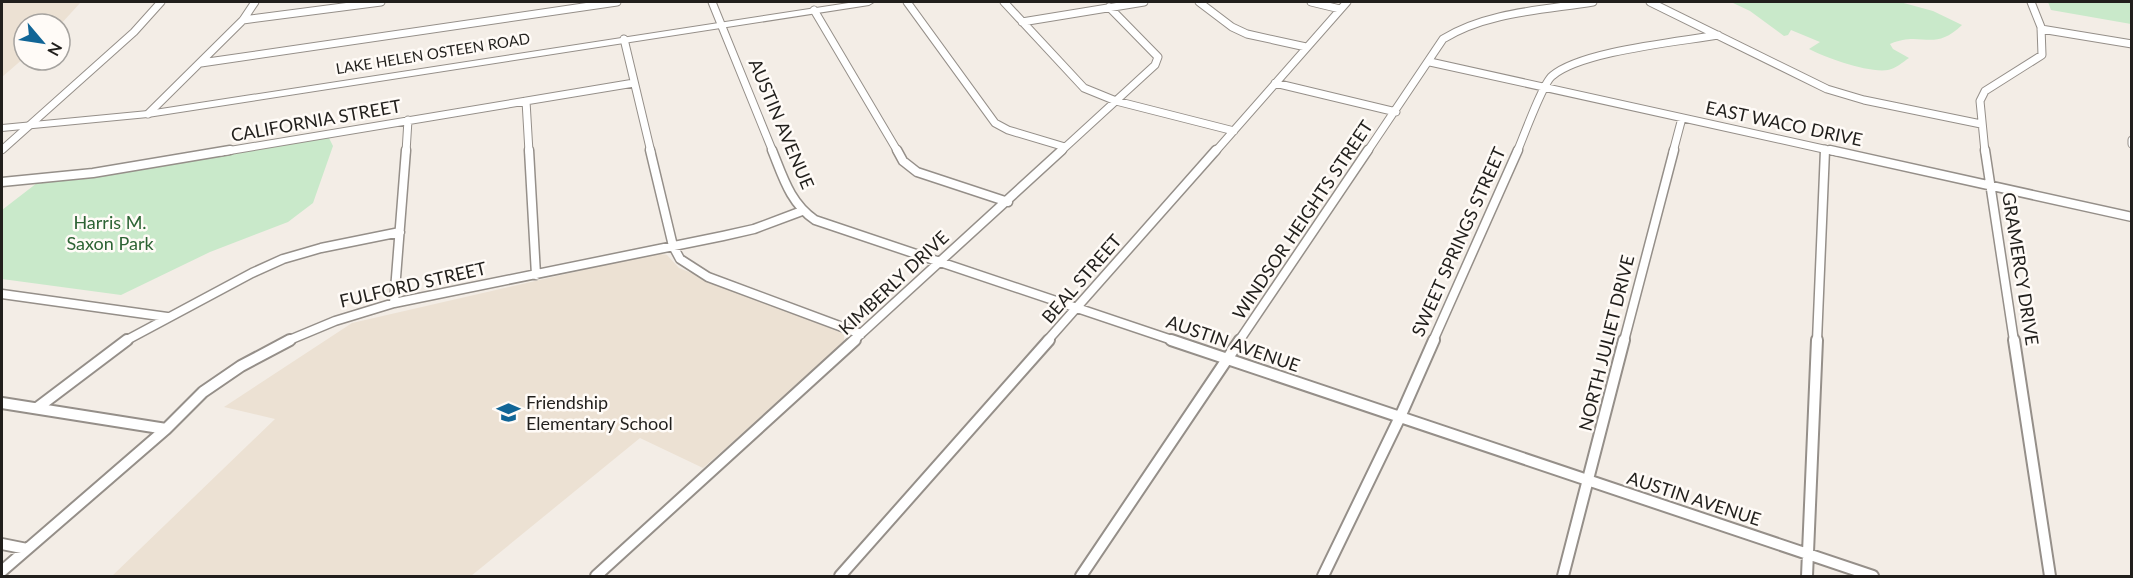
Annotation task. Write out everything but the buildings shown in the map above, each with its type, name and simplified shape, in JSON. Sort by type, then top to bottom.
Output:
[{"type":"street","points":[[2,150],[134,32],[161,2]]},
{"type":"street","points":[[148,114],[243,20],[255,2]]},
{"type":"street","points":[[243,20],[381,2]]},
{"type":"street","points":[[201,63],[582,4],[617,2]]},
{"type":"street","name":"AUSTIN AVENUE","points":[[712,2],[723,24],[790,195],[802,211],[815,220],[1873,576]]},
{"type":"street","name":"LAKE HELEN OSTEEN ROAD","points":[[2,128],[148,114],[869,2]]},
{"type":"street","points":[[907,2],[995,123],[1008,130],[1065,147]]},
{"type":"street","points":[[1004,2],[1084,88],[1116,101],[1234,131]]},
{"type":"street","points":[[1022,22],[1144,2]]},
{"type":"street","points":[[1199,2],[1232,27],[1247,34],[1306,47]]},
{"type":"street","points":[[1311,2],[1343,5]]},
{"type":"street","name":"WINDSOR HEIGHTS STREET","points":[[1081,576],[1430,62],[1443,39],[1459,28],[1593,2]]},
{"type":"street","points":[[1650,2],[1816,85],[1844,95],[1981,124]]},
{"type":"street","name":"GRAMERCY DRIVE","points":[[2031,2],[2037,7],[2045,48],[2042,55],[1985,91],[1980,102],[1981,124],[2050,576]]},
{"type":"street","name":"BEAL STREET","points":[[840,576],[1343,5]]},
{"type":"street","name":"KIMBERLY DRIVE","points":[[596,576],[1008,202],[1155,65],[1158,57],[1153,50],[1109,7]]},
{"type":"street","points":[[814,10],[903,162],[918,172],[1008,202]]},
{"type":"street","points":[[2041,29],[2132,44]]},
{"type":"street","name":"SWEET SPRINGS STREET","points":[[1323,576],[1400,417],[1550,77],[1562,68],[1586,60],[1718,35]]},
{"type":"street","points":[[624,39],[673,246],[680,259],[708,277],[861,334]]},
{"type":"street","name":"EAST WACO DRIVE","points":[[1430,62],[2132,216]]},
{"type":"street","name":"CALIFORNIA STREET","points":[[2,182],[93,173],[634,83]]},
{"type":"street","points":[[1275,83],[1396,112]]},
{"type":"street","points":[[526,100],[536,275]]},
{"type":"street","name":"NORTH JULIET DRIVE","points":[[1563,576],[1682,118]]},
{"type":"street","points":[[394,303],[408,120]]},
{"type":"street","points":[[1807,576],[1825,149]]},
{"type":"street","name":"FULFORD STREET","points":[[2,571],[166,429],[202,392],[241,366],[291,339],[334,321],[394,303],[754,229],[802,211]]},
{"type":"street","points":[[38,408],[123,342],[167,317],[283,259],[321,248],[399,232]]},
{"type":"street","points":[[2,294],[167,317]]},
{"type":"street","points":[[2,403],[166,429]]},
{"type":"street","points":[[2,544],[27,549]]},
{"type":"shaded area","points":[[2,2],[81,2],[72,12],[12,12],[12,68],[2,77]]},
{"type":"shaded area","name":"Friendship Elementary School","points":[[657,253],[667,255],[679,268],[844,334],[844,343],[830,357],[703,468],[640,438],[471,576],[112,576],[275,419],[224,407],[352,323]]},
{"type":"green space","points":[[1731,2],[1900,2],[1933,11],[1962,25],[1943,38],[1901,40],[1890,44],[1893,49],[1909,58],[1893,68],[1880,70],[1847,64],[1816,53],[1809,49],[1820,42],[1791,30],[1788,35],[1784,36],[1750,11]]},
{"type":"green space","points":[[2048,2],[2131,2],[2131,24],[2051,10]]},
{"type":"green space","name":"Harris M. Saxon Park","points":[[328,136],[333,146],[313,203],[288,222],[210,252],[121,295],[2,279],[2,210],[37,183]]},
{"type":"place","name":"Friendship Elementary School","points":[[508,413]]}]
